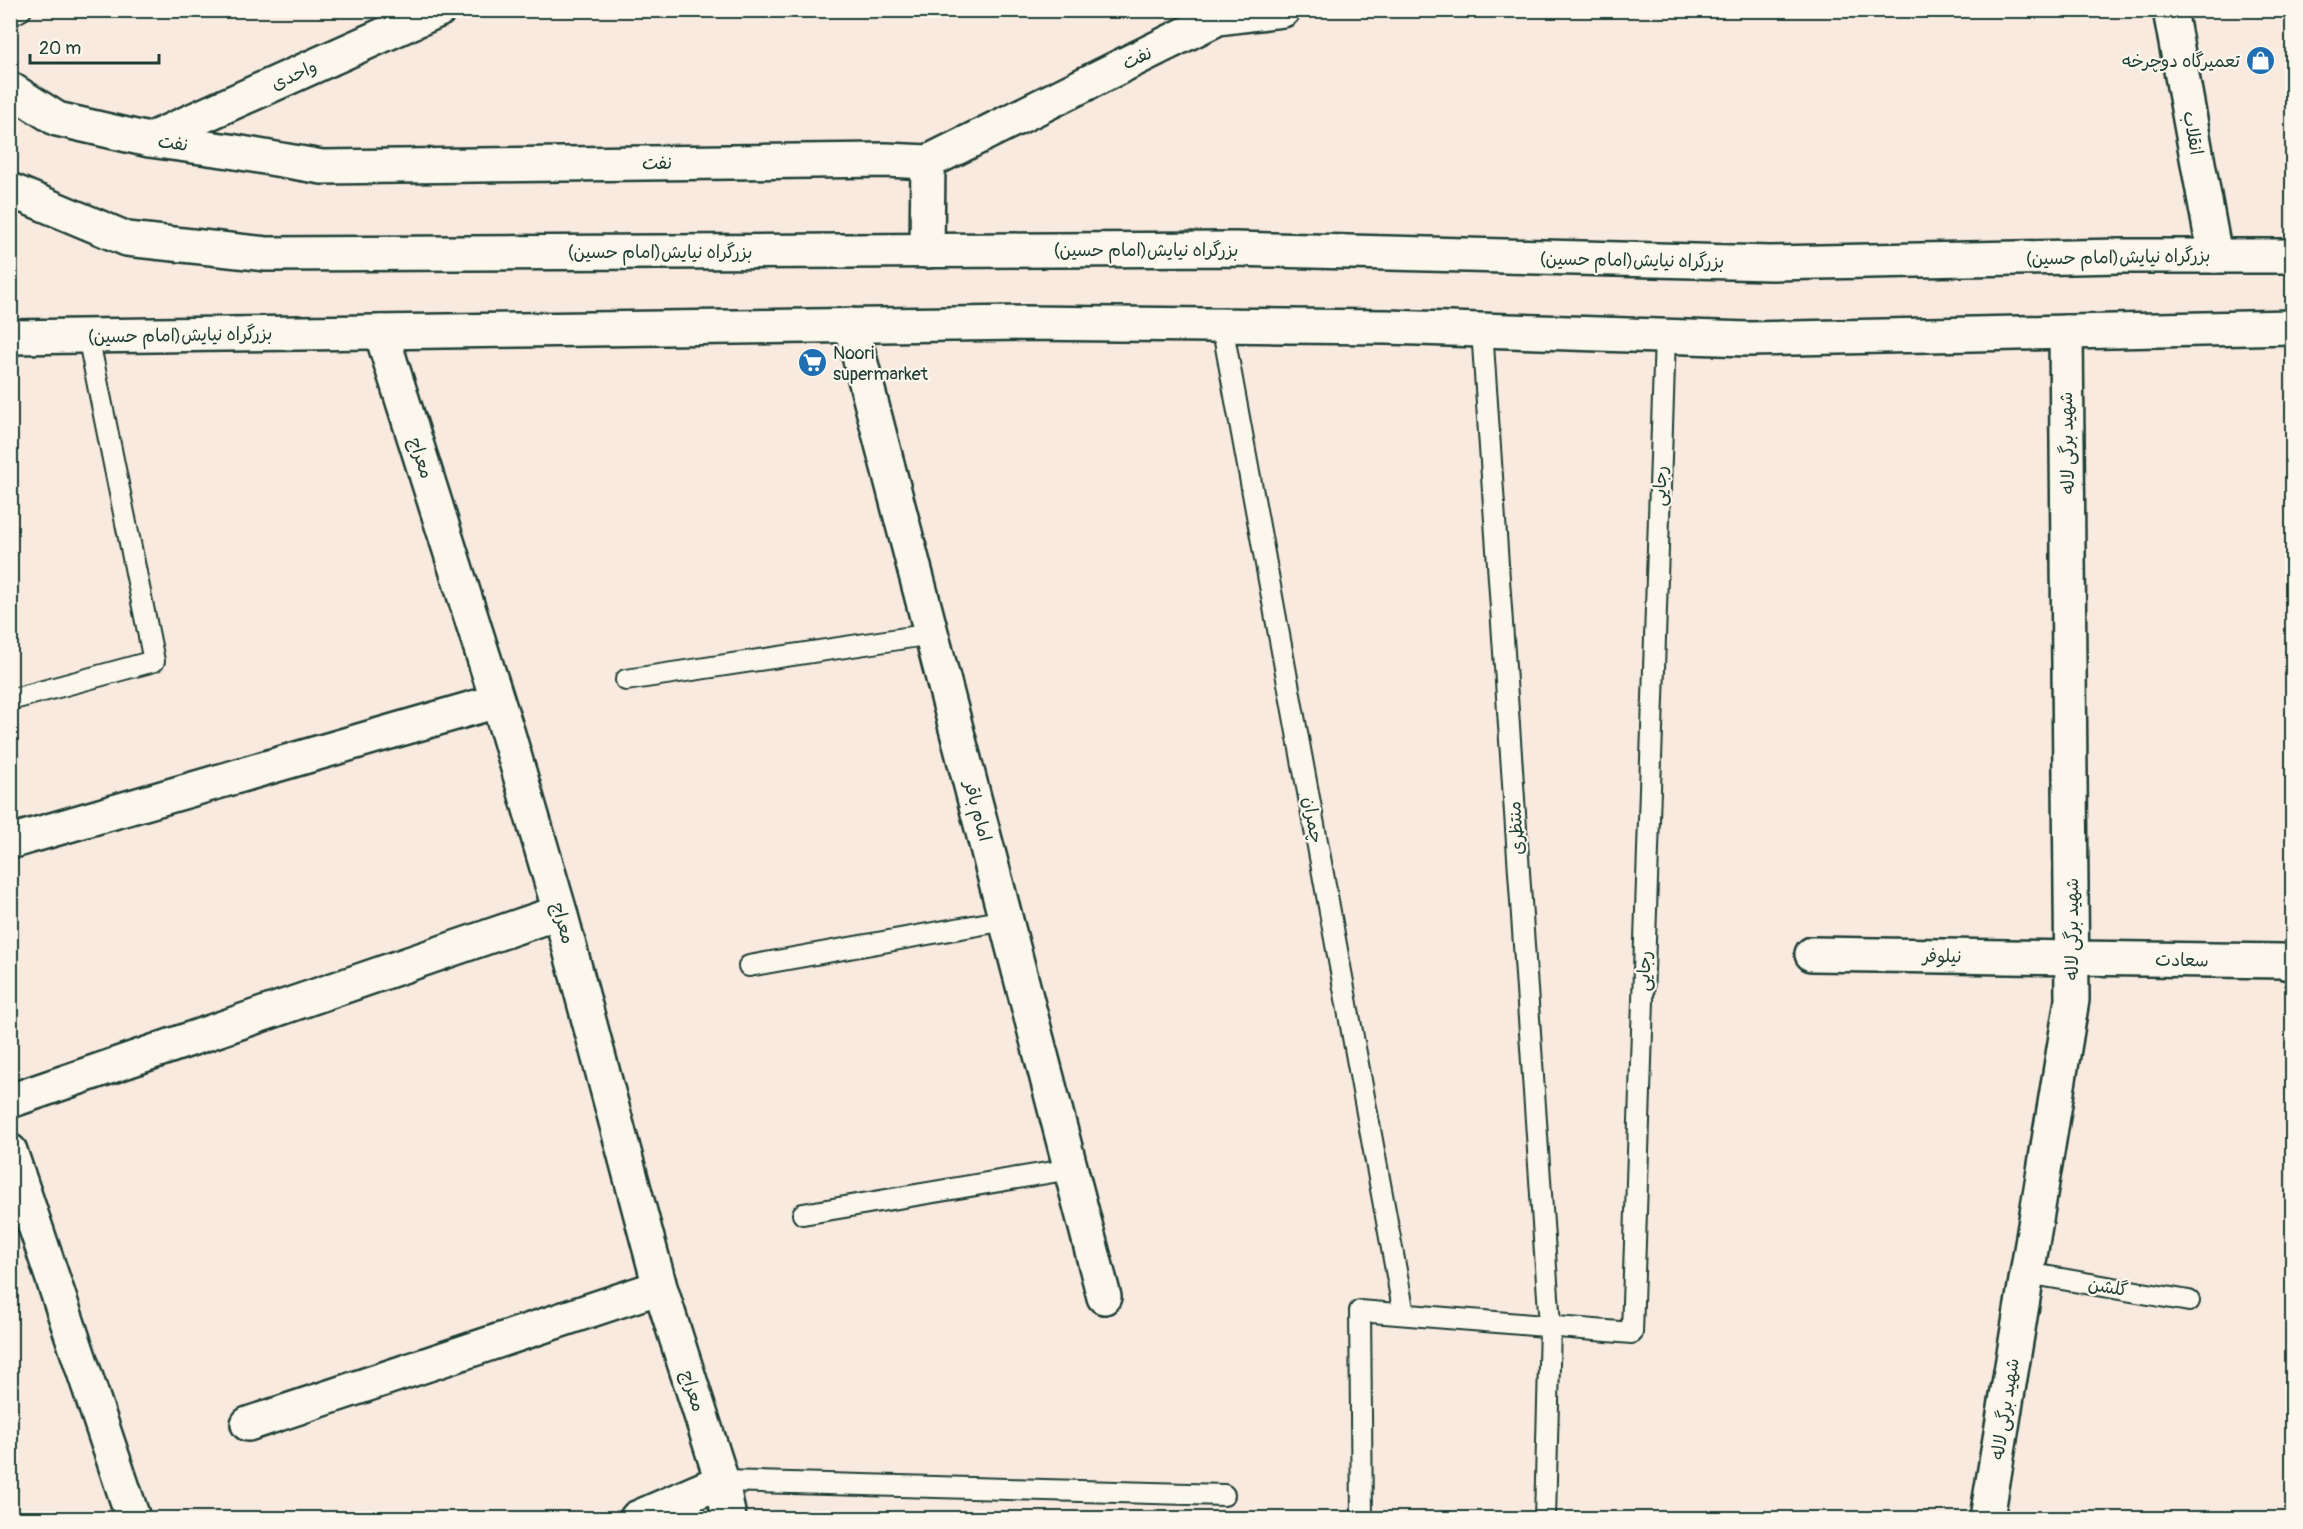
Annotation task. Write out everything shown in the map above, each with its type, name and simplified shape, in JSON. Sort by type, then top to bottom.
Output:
[{"type":"main road","name":"واحدی","points":[[149,140],[439,10]]},
{"type":"main road","name":"نفت","points":[[10,89],[57,119],[149,140],[322,167],[886,160],[928,162],[1063,93],[1186,23],[1283,10]]},
{"type":"main road","name":"انقلاب","points":[[2170,10],[2215,256]]},
{"type":"main road","points":[[927,251],[928,162]]},
{"type":"main road","name":"بزرگراه نیایش(امام حسین)","points":[[10,190],[127,239],[266,254],[1235,249],[1770,263],[2292,256]]},
{"type":"main road","name":"بزرگراه نیایش(امام حسین)","points":[[10,337],[1024,323],[1482,330],[1748,339],[2292,327]]},
{"type":"main road","name":"امام باقر","points":[[851,325],[1104,1297]]},
{"type":"main road","name":"معراج","points":[[381,332],[497,701],[560,912],[660,1287],[722,1481],[729,1518]]},
{"type":"main road","name":"شهید برگی لاله","points":[[1987,1518],[2072,1000],[2066,332]]},
{"type":"main road","points":[[10,842],[497,701]]},
{"type":"main road","points":[[10,1101],[560,912]]},
{"type":"main road","name":"نیلوفر","points":[[1812,954],[2072,958]]},
{"type":"main road","name":"سعادت","points":[[2072,958],[2282,961],[2292,964]]},
{"type":"main road","points":[[10,1151],[133,1518]]},
{"type":"main road","points":[[248,1424],[660,1287]]},
{"type":"main road","points":[[637,1518],[722,1481]]},
{"type":"lane","points":[[10,15],[21,10]]},
{"type":"lane","name":"چمران","points":[[1222,325],[1404,1314]]},
{"type":"lane","name":"منتظری","points":[[1482,330],[1550,1326],[1545,1518]]},
{"type":"lane","points":[[10,700],[154,661],[88,336]]},
{"type":"lane","name":"رجایی","points":[[1362,1518],[1360,1311],[1632,1333],[1665,336]]},
{"type":"lane","points":[[626,680],[932,634]]},
{"type":"lane","points":[[749,966],[1006,920]]},
{"type":"lane","points":[[803,1214],[1071,1169]]},
{"type":"lane","name":"گلشن","points":[[2027,1273],[2189,1301]]},
{"type":"lane","points":[[722,1481],[1224,1495]]},
{"type":"place","name":"تعمیرگاه دوچرخه","points":[[2261,61]]},
{"type":"place","name":"Noori supermarket","points":[[812,363]]}]
